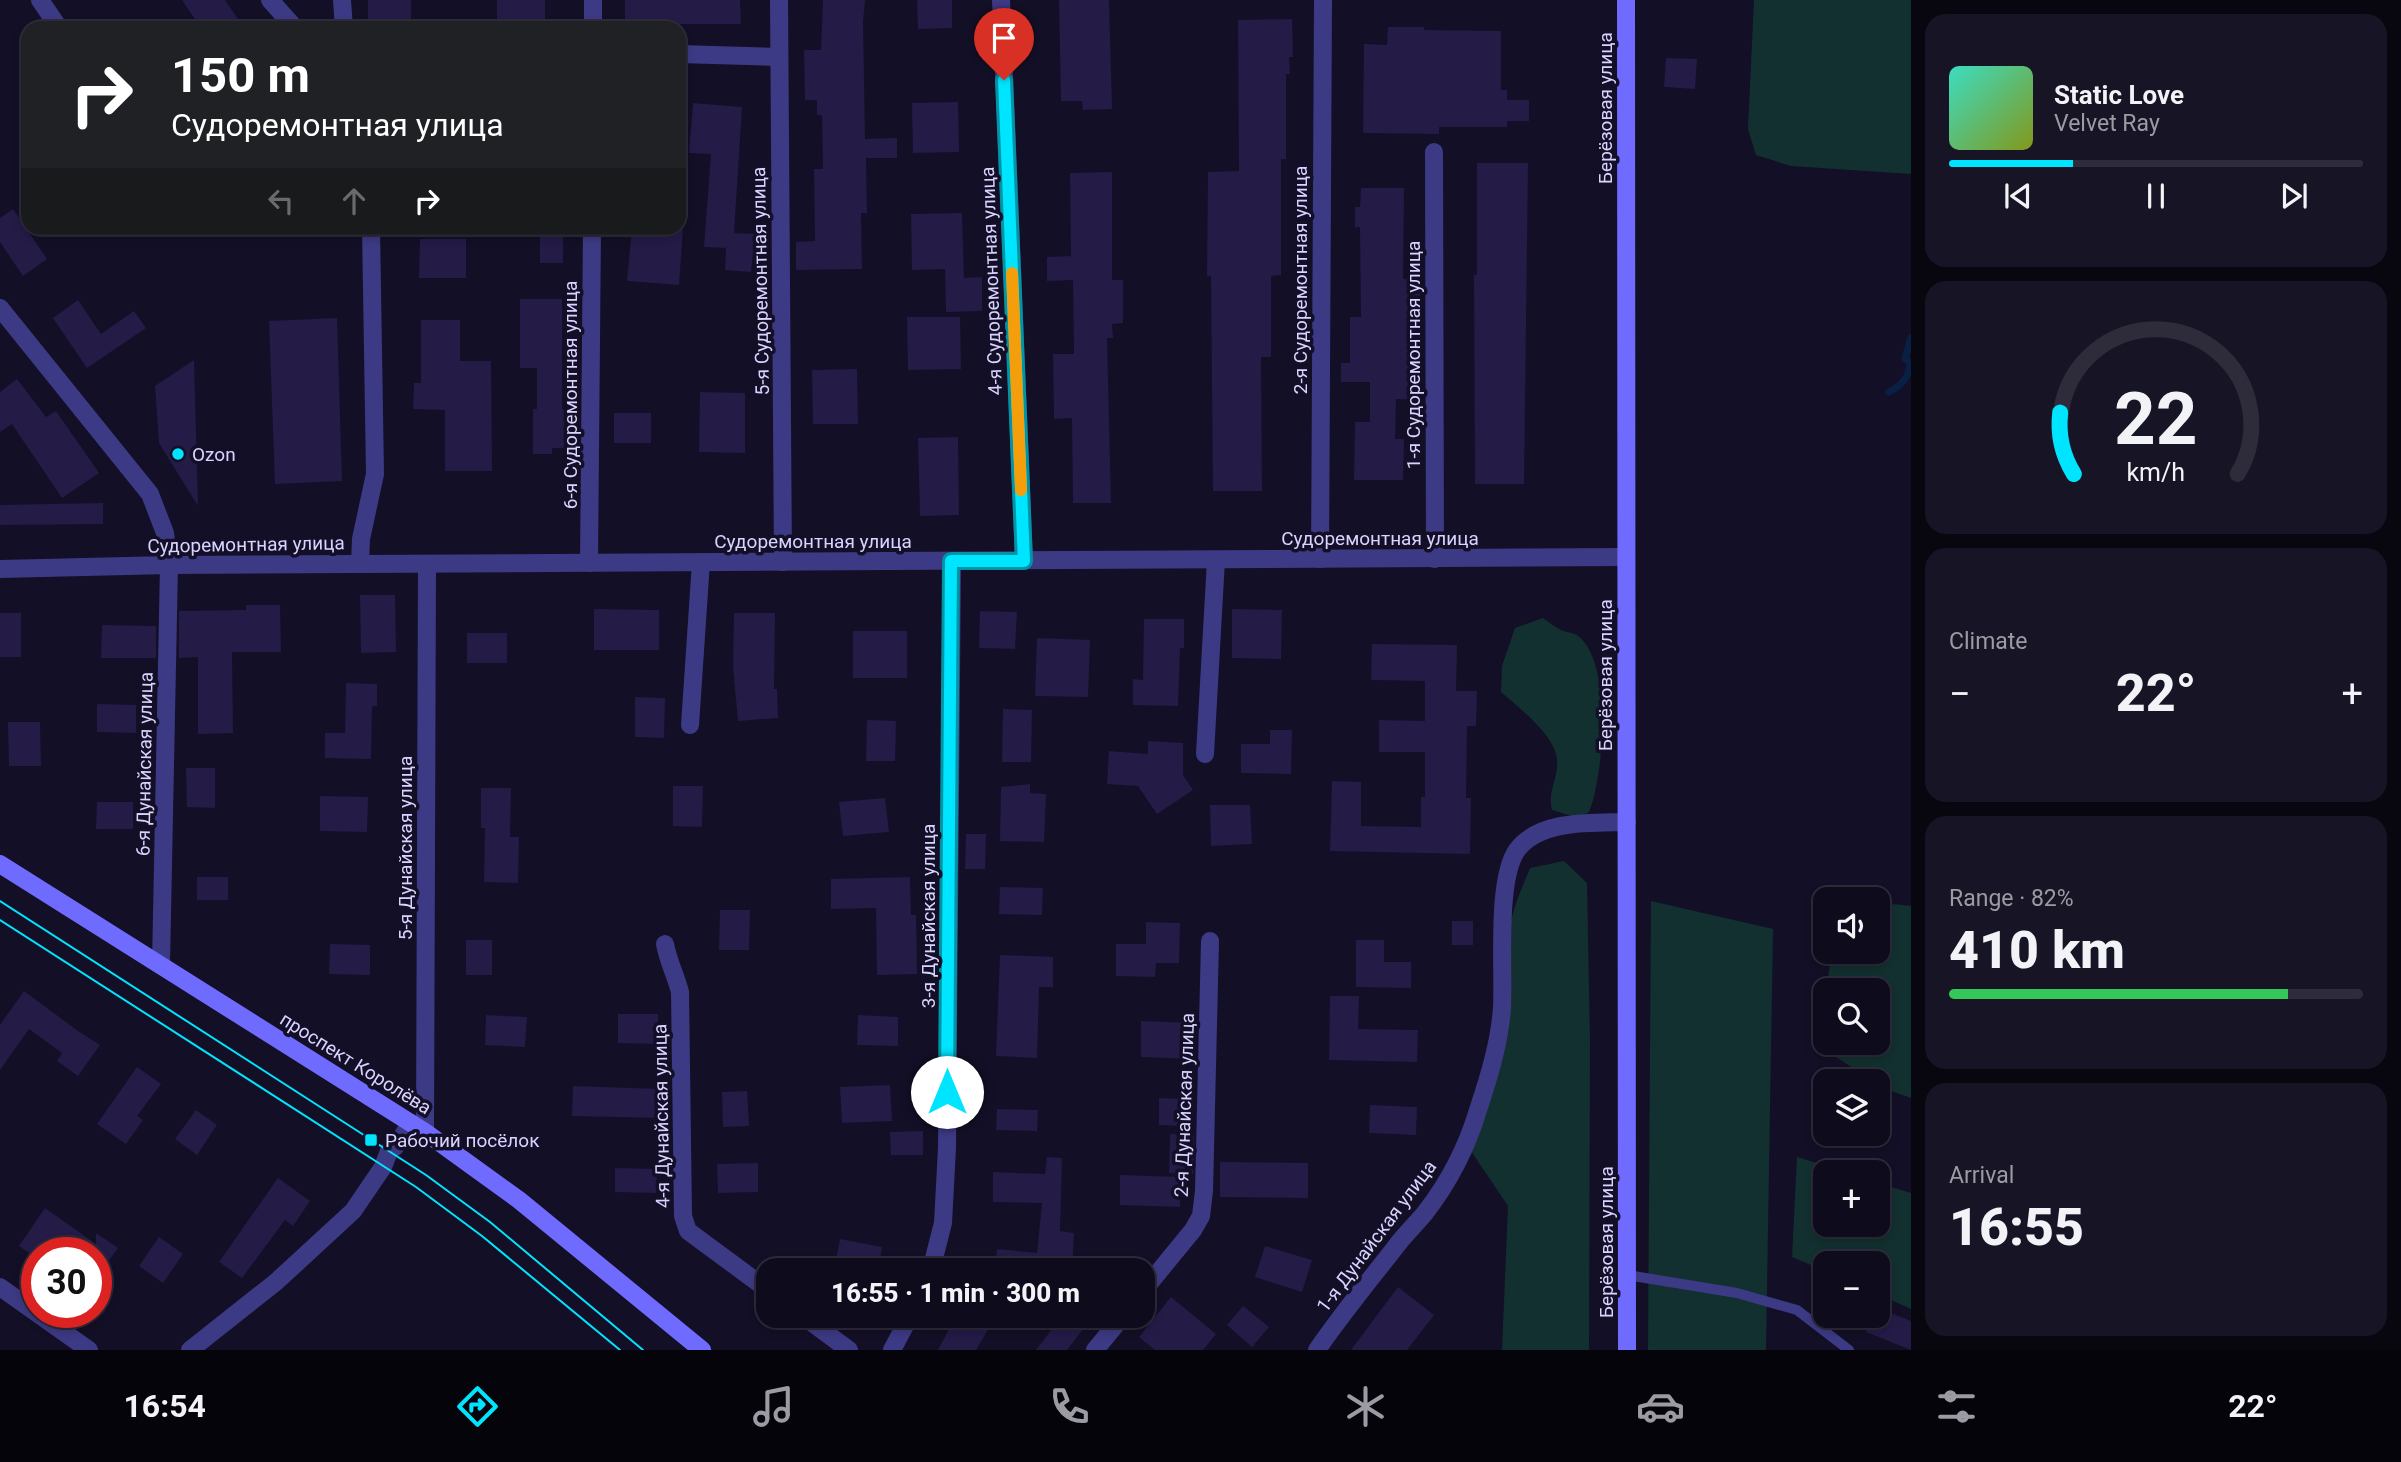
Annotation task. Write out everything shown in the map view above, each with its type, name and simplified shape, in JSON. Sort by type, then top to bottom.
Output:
[{"type":"main road","name":"Берёзовая улица","points":[[1626,0],[1627,1350]]},
{"type":"main road","name":"проспект Королёва","points":[[0,864],[418,1127],[519,1200],[702,1350]]},
{"type":"street","points":[[40,0],[54,21]]},
{"type":"street","points":[[270,0],[289,21]]},
{"type":"street","points":[[342,0],[344,21]]},
{"type":"street","points":[[593,0],[593,21]]},
{"type":"street","name":"5-я Судоремонтная улица","points":[[779,0],[783,562]]},
{"type":"street","name":"4-я Судоремонтная улица","points":[[1001,0],[1024,561]]},
{"type":"street","name":"2-я Судоремонтная улица","points":[[1321,559],[1323,0]]},
{"type":"street","points":[[686,54],[779,57]]},
{"type":"street","name":"1-я Судоремонтная улица","points":[[1434,152],[1435,559]]},
{"type":"street","points":[[360,564],[361,539],[375,474],[372,235]]},
{"type":"street","name":"6-я Судоремонтная улица","points":[[589,563],[592,235]]},
{"type":"street","name":"6-я Дунайская улица","points":[[0,309],[150,494],[165,533],[169,565],[161,964]]},
{"type":"street","name":"Судоремонтная улица","points":[[0,569],[169,565],[1626,557]]},
{"type":"street","points":[[1205,754],[1216,560]]},
{"type":"street","name":"3-я Дунайская улица","points":[[934,1258],[943,1223],[947,1148],[951,561]]},
{"type":"street","points":[[690,725],[701,562]]},
{"type":"street","name":"5-я Дунайская улица","points":[[418,1127],[427,564]]},
{"type":"street","name":"1-я Дунайская улица","points":[[1317,1350],[1425,1212],[1448,1180],[1464,1150],[1478,1110],[1502,1009],[1503,908],[1508,875],[1517,850],[1537,834],[1559,825],[1627,822]]},
{"type":"street","name":"2-я Дунайская улица","points":[[1155,1276],[1193,1230],[1201,1216],[1204,1191],[1210,941]]},
{"type":"street","name":"4-я Дунайская улица","points":[[665,944],[667,958],[680,992],[683,1216],[688,1231],[756,1281]]},
{"type":"street","points":[[190,1350],[276,1282],[353,1210],[383,1167],[389,1152],[418,1127]]},
{"type":"street","points":[[0,1287],[89,1350]]},
{"type":"street","points":[[819,1328],[849,1350]]},
{"type":"street","points":[[892,1350],[903,1328]]},
{"type":"street","points":[[1095,1350],[1113,1328]]},
{"type":"lane","points":[[1627,1275],[1763,1298],[1797,1310],[1849,1350]]},
{"type":"green space","points":[[1754,0],[1911,0],[1911,174],[1791,166],[1756,155],[1748,129]]},
{"type":"green space","points":[[1543,618],[1561,630],[1577,635],[1588,648],[1601,692],[1599,773],[1589,812],[1578,818],[1552,810],[1551,796],[1557,766],[1555,751],[1535,723],[1501,692],[1502,666],[1515,628]]},
{"type":"green space","points":[[1564,861],[1587,883],[1590,1040],[1589,1350],[1502,1350],[1508,1206],[1471,1151],[1501,1059],[1503,947],[1517,900],[1530,868]]},
{"type":"green space","points":[[1651,901],[1773,929],[1766,1350],[1648,1350]]},
{"type":"green space","points":[[1890,906],[1911,906],[1911,1098],[1890,1091],[1890,1069],[1854,1069],[1835,1055],[1890,1055],[1890,978],[1828,978],[1830,964],[1890,964]]},
{"type":"green space","points":[[1797,1157],[1813,1162],[1813,1237],[1890,1237],[1890,1187],[1911,1193],[1911,1309],[1890,1299],[1890,1251],[1813,1251],[1813,1266],[1792,1257]]},
{"type":"building","points":[[182,0],[225,0],[239,21],[196,21]]},
{"type":"building","points":[[368,0],[411,0],[411,21],[368,21]]},
{"type":"building","points":[[497,0],[545,0],[545,21],[497,21]]},
{"type":"building","points":[[625,0],[740,0],[741,24],[625,21]]},
{"type":"building","points":[[823,0],[865,0],[865,139],[897,138],[897,158],[866,158],[867,213],[861,213],[862,269],[796,270],[796,242],[815,241],[814,169],[823,169],[822,115],[817,115],[817,100],[805,100],[804,50],[821,50]]},
{"type":"building","points":[[917,0],[952,0],[952,28],[918,29]]},
{"type":"building","points":[[1059,0],[1109,0],[1112,109],[1083,110],[1082,101],[1061,101]]},
{"type":"building","points":[[1292,19],[1293,57],[1289,57],[1290,74],[1286,74],[1286,159],[1281,159],[1281,275],[1271,276],[1271,357],[1261,357],[1262,491],[1213,491],[1211,276],[1207,276],[1208,172],[1239,171],[1238,20]]},
{"type":"building","points":[[1388,27],[1501,31],[1501,90],[1507,90],[1507,100],[1529,100],[1529,121],[1507,121],[1507,127],[1439,127],[1439,134],[1363,133],[1364,44],[1387,45]]},
{"type":"building","points":[[1666,58],[1697,59],[1695,89],[1664,87]]},
{"type":"building","points":[[958,102],[959,152],[913,153],[912,103]]},
{"type":"building","points":[[693,103],[742,107],[734,233],[755,234],[751,272],[725,270],[726,248],[704,247],[711,154],[689,153]]},
{"type":"building","points":[[1477,163],[1528,163],[1524,484],[1475,484],[1474,275],[1477,275]]},
{"type":"building","points":[[1112,172],[1112,280],[1123,280],[1123,323],[1112,324],[1113,338],[1107,338],[1111,503],[1073,503],[1072,418],[1054,419],[1053,354],[1074,354],[1073,280],[1047,281],[1047,257],[1071,256],[1070,173]]},
{"type":"building","points":[[1361,188],[1404,188],[1403,279],[1421,279],[1420,400],[1396,399],[1395,439],[1404,439],[1403,480],[1354,480],[1355,422],[1370,422],[1370,382],[1341,382],[1341,363],[1350,363],[1350,317],[1361,317],[1360,227],[1355,227],[1355,207],[1360,207]]},
{"type":"building","points":[[13,209],[21,221],[21,235],[31,235],[47,259],[23,276],[0,242],[0,218]]},
{"type":"building","points":[[962,213],[964,278],[982,277],[982,311],[946,312],[945,269],[912,270],[911,214]]},
{"type":"building","points":[[540,235],[563,235],[563,263],[540,263]]},
{"type":"building","points":[[631,235],[683,235],[679,285],[627,281]]},
{"type":"building","points":[[420,239],[466,239],[466,278],[419,278]]},
{"type":"building","points":[[520,299],[562,299],[564,448],[552,448],[552,454],[533,454],[537,368],[520,368]]},
{"type":"building","points":[[78,300],[101,334],[134,311],[146,328],[87,368],[53,318]]},
{"type":"building","points":[[907,317],[960,317],[961,369],[908,370]]},
{"type":"building","points":[[337,318],[342,481],[275,484],[269,321]]},
{"type":"building","points":[[421,320],[460,320],[460,361],[491,361],[492,471],[445,471],[445,410],[413,409],[414,383],[421,383]]},
{"type":"building","points":[[194,360],[198,506],[159,443],[155,386]]},
{"type":"building","points":[[857,369],[858,424],[813,424],[812,370]]},
{"type":"building","points":[[17,379],[46,417],[56,411],[99,473],[62,498],[12,424],[0,432],[0,392]]},
{"type":"building","points":[[700,392],[745,393],[745,453],[699,452]]},
{"type":"building","points":[[614,413],[651,413],[651,443],[614,443]]},
{"type":"building","points":[[958,437],[959,515],[920,516],[918,438]]},
{"type":"building","points":[[103,503],[103,524],[0,525],[0,505]]},
{"type":"building","points":[[360,595],[395,595],[396,652],[361,653]]},
{"type":"building","points":[[246,605],[280,605],[281,652],[232,652],[233,733],[198,734],[198,657],[179,658],[179,611],[246,610]]},
{"type":"building","points":[[594,609],[659,610],[659,650],[594,650]]},
{"type":"building","points":[[1232,609],[1282,610],[1281,659],[1232,658]]},
{"type":"building","points":[[980,611],[1017,612],[1015,649],[979,648]]},
{"type":"building","points":[[0,613],[21,613],[21,657],[0,657]]},
{"type":"building","points":[[734,613],[775,613],[774,689],[777,689],[778,718],[738,721],[733,667]]},
{"type":"building","points":[[1144,619],[1184,619],[1178,706],[1133,705],[1133,679],[1143,680]]},
{"type":"building","points":[[102,625],[156,626],[156,658],[101,658]]},
{"type":"building","points":[[853,631],[907,631],[907,678],[853,678]]},
{"type":"building","points":[[467,633],[507,633],[507,663],[467,663]]},
{"type":"building","points":[[1037,638],[1090,640],[1088,697],[1035,696]]},
{"type":"building","points":[[1372,644],[1457,645],[1456,691],[1477,691],[1476,726],[1467,726],[1466,798],[1471,798],[1470,854],[1330,851],[1332,781],[1361,782],[1361,826],[1421,827],[1421,797],[1425,797],[1425,752],[1379,752],[1379,720],[1425,721],[1425,681],[1371,680]]},
{"type":"building","points":[[346,683],[377,684],[377,706],[372,706],[371,759],[325,758],[325,733],[345,733]]},
{"type":"building","points":[[635,697],[665,698],[664,738],[635,737]]},
{"type":"building","points":[[97,704],[136,705],[136,733],[97,732]]},
{"type":"building","points":[[1003,709],[1032,710],[1031,762],[1002,762]]},
{"type":"building","points":[[867,720],[896,721],[895,761],[866,761]]},
{"type":"building","points":[[8,722],[40,722],[41,766],[9,766]]},
{"type":"building","points":[[1270,730],[1292,730],[1291,774],[1241,773],[1241,744],[1270,744]]},
{"type":"building","points":[[1148,741],[1183,743],[1183,775],[1193,790],[1157,814],[1138,786],[1107,784],[1109,751],[1148,754]]},
{"type":"building","points":[[186,768],[215,768],[215,808],[187,807]]},
{"type":"building","points":[[1030,784],[1030,793],[1046,794],[1044,842],[1000,841],[1001,787]]},
{"type":"building","points":[[673,786],[703,786],[702,827],[673,826]]},
{"type":"building","points":[[481,788],[511,788],[510,837],[519,837],[518,883],[484,882],[485,828],[481,828]]},
{"type":"building","points":[[320,796],[368,797],[367,832],[320,831]]},
{"type":"building","points":[[885,798],[889,832],[843,836],[839,802]]},
{"type":"building","points":[[97,802],[133,802],[133,829],[96,829]]},
{"type":"building","points":[[1210,805],[1250,805],[1252,844],[1211,846]]},
{"type":"building","points":[[966,834],[986,834],[985,869],[965,869]]},
{"type":"building","points":[[197,877],[228,877],[228,900],[197,900]]},
{"type":"building","points":[[910,877],[911,915],[916,915],[917,974],[877,975],[876,908],[831,909],[831,879]]},
{"type":"building","points":[[1000,887],[1043,888],[1042,915],[999,914]]},
{"type":"building","points":[[720,910],[750,910],[749,950],[719,950]]},
{"type":"building","points":[[1452,921],[1473,921],[1473,945],[1452,945]]},
{"type":"building","points":[[1146,922],[1180,923],[1179,963],[1156,963],[1155,977],[1116,976],[1116,944],[1146,944]]},
{"type":"building","points":[[466,940],[492,940],[492,975],[466,975]]},
{"type":"building","points":[[1356,940],[1384,940],[1384,962],[1411,962],[1411,988],[1356,987]]},
{"type":"building","points":[[330,944],[370,945],[370,975],[329,974]]},
{"type":"building","points":[[1000,955],[1053,957],[1053,987],[1039,987],[1037,1058],[996,1056]]},
{"type":"building","points":[[24,991],[100,1045],[78,1076],[57,1061],[62,1053],[29,1029],[0,1070],[0,1025]]},
{"type":"building","points":[[1330,996],[1359,996],[1358,1029],[1418,1030],[1417,1062],[1329,1060]]},
{"type":"building","points":[[618,1014],[658,1014],[658,1044],[618,1043]]},
{"type":"building","points":[[486,1015],[527,1017],[525,1047],[485,1045]]},
{"type":"building","points":[[858,1015],[898,1017],[898,1046],[857,1045]]},
{"type":"building","points":[[1141,1021],[1194,1023],[1194,1059],[1141,1057]]},
{"type":"building","points":[[137,1067],[161,1084],[137,1116],[143,1120],[126,1144],[97,1124]]},
{"type":"building","points":[[890,1085],[892,1121],[842,1123],[840,1087]]},
{"type":"building","points":[[573,1086],[661,1089],[661,1118],[572,1116]]},
{"type":"building","points":[[747,1091],[749,1126],[723,1127],[722,1092]]},
{"type":"building","points":[[1159,1098],[1184,1099],[1183,1126],[1159,1125]]},
{"type":"building","points":[[1370,1105],[1417,1107],[1416,1135],[1369,1133]]},
{"type":"building","points":[[997,1109],[1038,1110],[1037,1131],[996,1130]]},
{"type":"building","points":[[196,1110],[217,1125],[197,1155],[175,1139]]},
{"type":"building","points":[[923,1131],[923,1155],[891,1155],[890,1132]]},
{"type":"building","points":[[1170,1134],[1194,1135],[1193,1174],[1169,1173]]},
{"type":"building","points":[[1047,1157],[1062,1158],[1060,1231],[1074,1233],[1073,1258],[996,1258],[997,1249],[1037,1253],[1042,1203],[993,1202],[993,1172],[1045,1174]]},
{"type":"building","points":[[1220,1162],[1308,1163],[1308,1198],[1220,1197]]},
{"type":"building","points":[[758,1163],[758,1192],[718,1193],[717,1164]]},
{"type":"building","points":[[615,1168],[657,1169],[656,1193],[615,1192]]},
{"type":"building","points":[[1120,1175],[1181,1177],[1180,1207],[1120,1205]]},
{"type":"building","points":[[278,1178],[310,1201],[293,1226],[285,1220],[242,1278],[219,1262]]},
{"type":"building","points":[[45,1208],[86,1237],[25,1237]]},
{"type":"building","points":[[159,1237],[183,1254],[163,1283],[139,1266]]},
{"type":"building","points":[[840,1239],[882,1247],[880,1258],[836,1258]]},
{"type":"building","points":[[112,1244],[118,1248],[112,1256]]},
{"type":"building","points":[[1265,1246],[1312,1260],[1302,1292],[1255,1277]]},
{"type":"building","points":[[1398,1287],[1434,1315],[1407,1350],[1351,1350]]},
{"type":"building","points":[[1171,1297],[1216,1334],[1203,1350],[1155,1350],[1139,1337],[1146,1328],[1155,1328],[1155,1317]]},
{"type":"building","points":[[1243,1306],[1269,1327],[1252,1347],[1227,1325]]},
{"type":"building","points":[[1890,1313],[1911,1321],[1911,1350],[1866,1332],[1868,1328],[1890,1328]]},
{"type":"building","points":[[950,1328],[989,1328],[976,1350],[938,1350]]},
{"type":"building","points":[[1053,1328],[1084,1328],[1067,1350],[1036,1350]]},
{"type":"waterway","points":[[1889,392],[1901,384],[1908,373],[1910,363],[1905,359],[1911,337]]},
{"type":"tram line","points":[[0,901],[426,1175],[490,1222],[643,1350]]},
{"type":"tram line","points":[[0,920],[416,1187],[482,1236],[620,1350]]},
{"type":"slow traffic","points":[[1012,273],[1021,490]]},
{"type":"place","name":"Ozon","points":[[178,454]]},
{"type":"place","name":"Рабочий посёлок","points":[[371,1140]]},
{"type":"route","points":[[947,1092],[951,561],[1024,561],[1004,80]]}]
